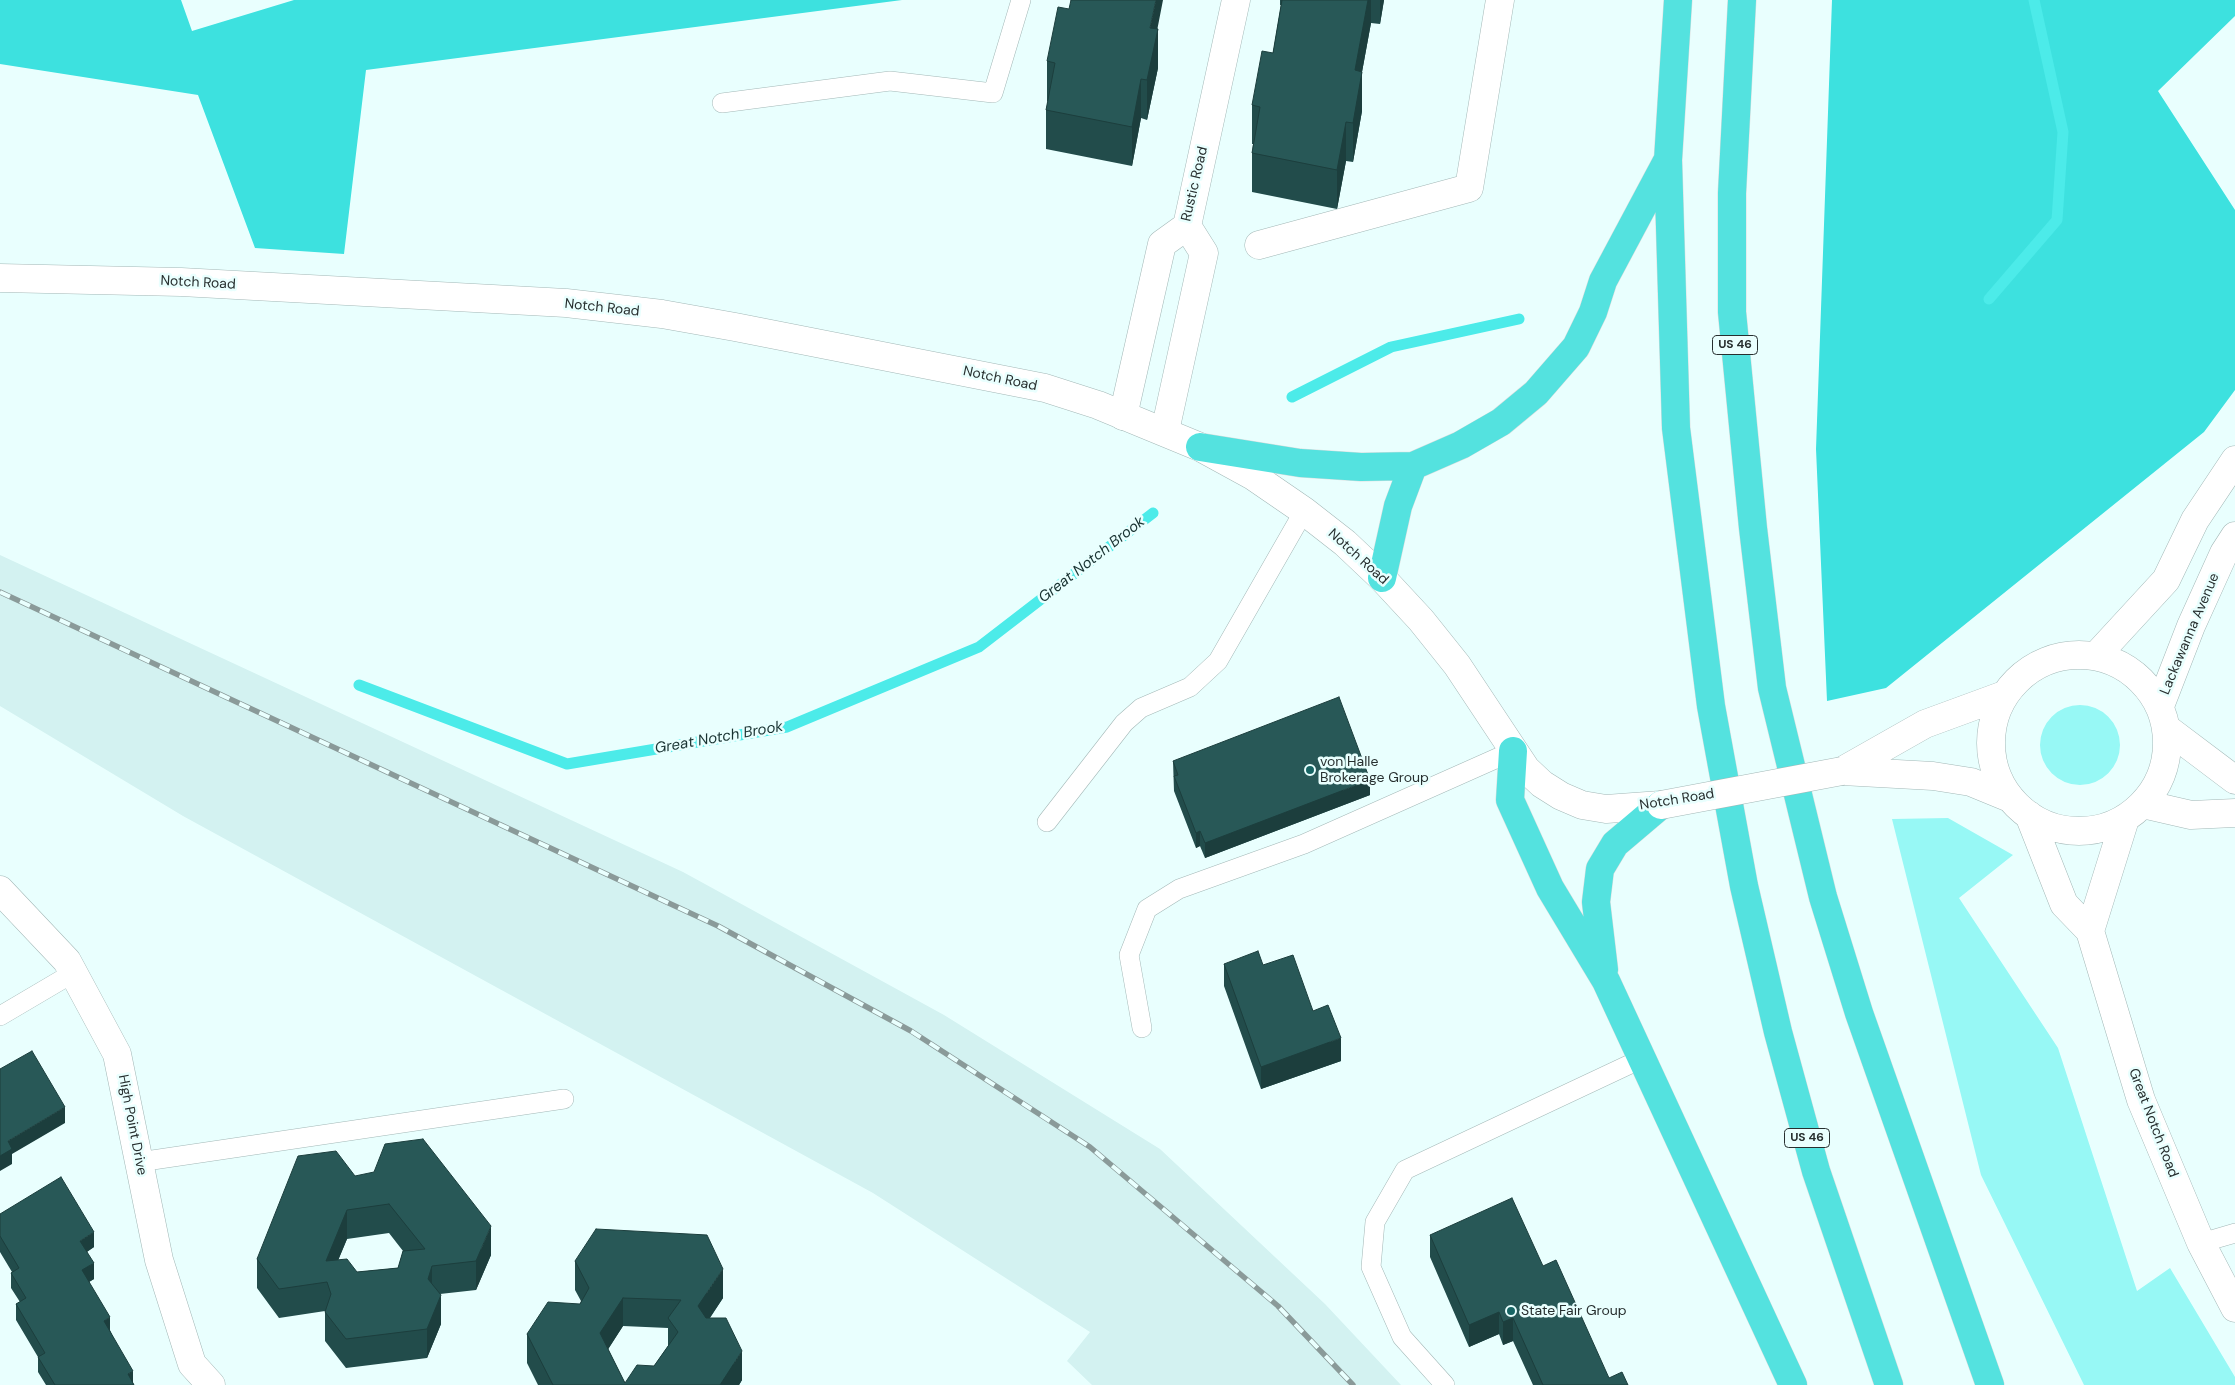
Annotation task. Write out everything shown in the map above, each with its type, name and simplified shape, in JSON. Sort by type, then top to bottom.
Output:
[{"type":"highway","name":"US 46","points":[[1678,0],[1668,160],[1676,428],[1711,706],[1740,867],[1778,1032],[1816,1170],[1889,1385]]},
{"type":"highway","name":"US 46","points":[[1742,0],[1732,193],[1732,312],[1753,528],[1772,688],[1823,897],[1859,1014],[1990,1385]]},
{"type":"highway","points":[[1200,447],[1300,463],[1361,467],[1413,466],[1461,445],[1501,422],[1536,394],[1576,347],[1593,312],[1603,281],[1668,160]]},
{"type":"highway","points":[[1382,578],[1398,506],[1413,466]]},
{"type":"highway","points":[[1513,751],[1510,800],[1550,888],[1606,981],[1793,1385]]},
{"type":"highway","points":[[1606,981],[1596,902],[1600,869],[1615,844],[1661,805]]},
{"type":"street","name":"Rustic Road","points":[[1123,416],[1162,244],[1187,226],[1236,0]]},
{"type":"street","points":[[1259,244],[1469,188],[1500,0]]},
{"type":"street","points":[[1165,431],[1204,253],[1187,226]]},
{"type":"street","name":"Notch Road","points":[[0,278],[201,283],[566,303],[662,314],[973,372],[1045,388],[1165,431],[1200,447],[1253,476],[1304,510],[1345,543],[1382,578],[1421,620],[1457,665],[1526,769],[1542,784],[1561,796],[1582,804],[1606,809],[1661,805],[1842,771],[1933,776],[1971,782],[2019,806]]},
{"type":"street","points":[[2096,656],[2166,580],[2195,520],[2235,460]]},
{"type":"street","name":"Lackawanna Avenue","points":[[2163,717],[2191,626],[2224,553],[2235,536]]},
{"type":"street","points":[[2163,717],[2167,748],[2164,767],[2157,786],[2134,811],[2102,828],[2076,831],[2052,827],[2019,806],[1997,776],[1991,755],[1991,734],[1995,714],[2004,695],[2018,678],[2035,666],[2048,660],[2076,654],[2096,656],[2122,666],[2137,677],[2144,683],[2163,717],[2235,780]]},
{"type":"street","name":"Notch Road","points":[[1842,771],[1925,724],[2004,695]]},
{"type":"street","name":"Great Notch Road","points":[[2019,806],[2064,904],[2090,931],[2141,1100],[2201,1243],[2235,1308]]},
{"type":"street","points":[[2134,811],[2191,815],[2235,813]]},
{"type":"street","points":[[2090,931],[2134,811]]},
{"type":"street","name":"High Point Drive","points":[[0,890],[67,961],[118,1054],[158,1260],[192,1364],[211,1385]]},
{"type":"lane","points":[[722,103],[890,81],[994,93],[1021,0]]},
{"type":"lane","points":[[1047,822],[1124,722],[1141,708],[1190,687],[1218,660],[1304,510]]},
{"type":"lane","points":[[1142,1028],[1129,955],[1147,909],[1179,889],[1304,844],[1513,751]]},
{"type":"lane","points":[[0,1016],[73,973]]},
{"type":"lane","points":[[1445,1385],[1402,1337],[1371,1266],[1375,1222],[1405,1170],[1642,1059]]},
{"type":"lane","points":[[139,1162],[564,1099]]},
{"type":"lane","points":[[2201,1243],[2235,1233]]},
{"type":"shaded area","points":[[0,0],[181,0],[192,31],[294,0],[902,0],[366,70],[344,254],[255,248],[198,95],[0,64]]},
{"type":"shaded area","points":[[1832,0],[2235,0],[2235,16],[2158,91],[2235,210],[2235,390],[2204,432],[1886,688],[1827,701],[1816,449]]},
{"type":"shaded area","points":[[0,555],[683,872],[944,1015],[1160,1149],[1325,1304],[1401,1385],[1092,1385],[1067,1361],[1090,1332],[873,1193],[183,816],[0,706]]},
{"type":"shaded area","points":[[2080,705],[2095,708],[2108,717],[2117,730],[2120,745],[2117,760],[2108,773],[2095,782],[2080,785],[2065,782],[2052,773],[2043,760],[2040,745],[2043,730],[2052,717],[2065,708]]},
{"type":"shaded area","points":[[1948,818],[2013,855],[1959,898],[2058,1048],[2137,1291],[2170,1268],[2235,1377],[2235,1385],[2084,1385],[1981,1175],[1892,819]]},
{"type":"building","points":[[1071,0],[1156,0],[1150,28],[1158,29],[1147,80],[1141,79],[1132,127],[1046,110],[1055,63],[1047,61],[1058,7],[1069,9]]},
{"type":"building","points":[[1282,0],[1368,0],[1355,70],[1362,72],[1353,123],[1346,122],[1337,170],[1252,153],[1260,107],[1252,105],[1262,51],[1273,53]]},
{"type":"building","points":[[1339,697],[1370,780],[1205,843],[1200,831],[1196,833],[1174,776],[1178,775],[1173,761]]},
{"type":"building","points":[[1258,951],[1263,965],[1293,955],[1313,1011],[1328,1005],[1341,1038],[1261,1067],[1224,964]]},
{"type":"building","points":[[32,1051],[65,1107],[8,1141],[12,1149],[0,1156],[0,1069]]},
{"type":"building","points":[[423,1139],[491,1226],[476,1261],[432,1266],[428,1279],[441,1295],[427,1329],[346,1339],[325,1312],[331,1294],[327,1282],[279,1289],[257,1259],[298,1156],[336,1151],[355,1176],[374,1172],[385,1144]],"holes":[[[389,1204],[425,1249],[403,1251],[398,1268],[357,1272],[347,1259],[326,1261],[347,1210]]]},
{"type":"building","points":[[61,1177],[94,1232],[80,1241],[94,1263],[82,1270],[110,1317],[104,1321],[133,1371],[128,1374],[134,1385],[55,1385],[38,1357],[45,1353],[16,1304],[26,1298],[11,1273],[19,1268],[0,1236],[0,1214]]},
{"type":"building","name":"State Fair Group","points":[[1512,1198],[1543,1266],[1556,1260],[1609,1378],[1622,1372],[1628,1385],[1543,1385],[1513,1318],[1503,1322],[1499,1312],[1469,1325],[1430,1235]]},
{"type":"building","points":[[596,1229],[707,1235],[723,1269],[698,1306],[706,1318],[726,1318],[742,1351],[720,1385],[553,1385],[527,1334],[548,1302],[580,1304],[589,1288],[575,1261]],"holes":[[[623,1298],[681,1300],[668,1318],[678,1332],[654,1366],[637,1365],[625,1383],[600,1333]]]},
{"type":"waterway","name":"Great Notch Brook","points":[[1989,299],[2057,220],[2063,132],[2034,0]]},
{"type":"waterway","name":"Great Notch Brook","points":[[1292,397],[1391,347],[1519,319]]},
{"type":"waterway","name":"Great Notch Brook","points":[[359,685],[567,764],[787,727],[979,647],[1153,513]]},
{"type":"railway","points":[[0,592],[718,926],[911,1031],[1090,1147],[1278,1306],[1353,1385]]},
{"type":"place","name":"von Halle Brokerage Group","points":[[1310,770]]},
{"type":"place","name":"State Fair Group","points":[[1511,1311]]}]
